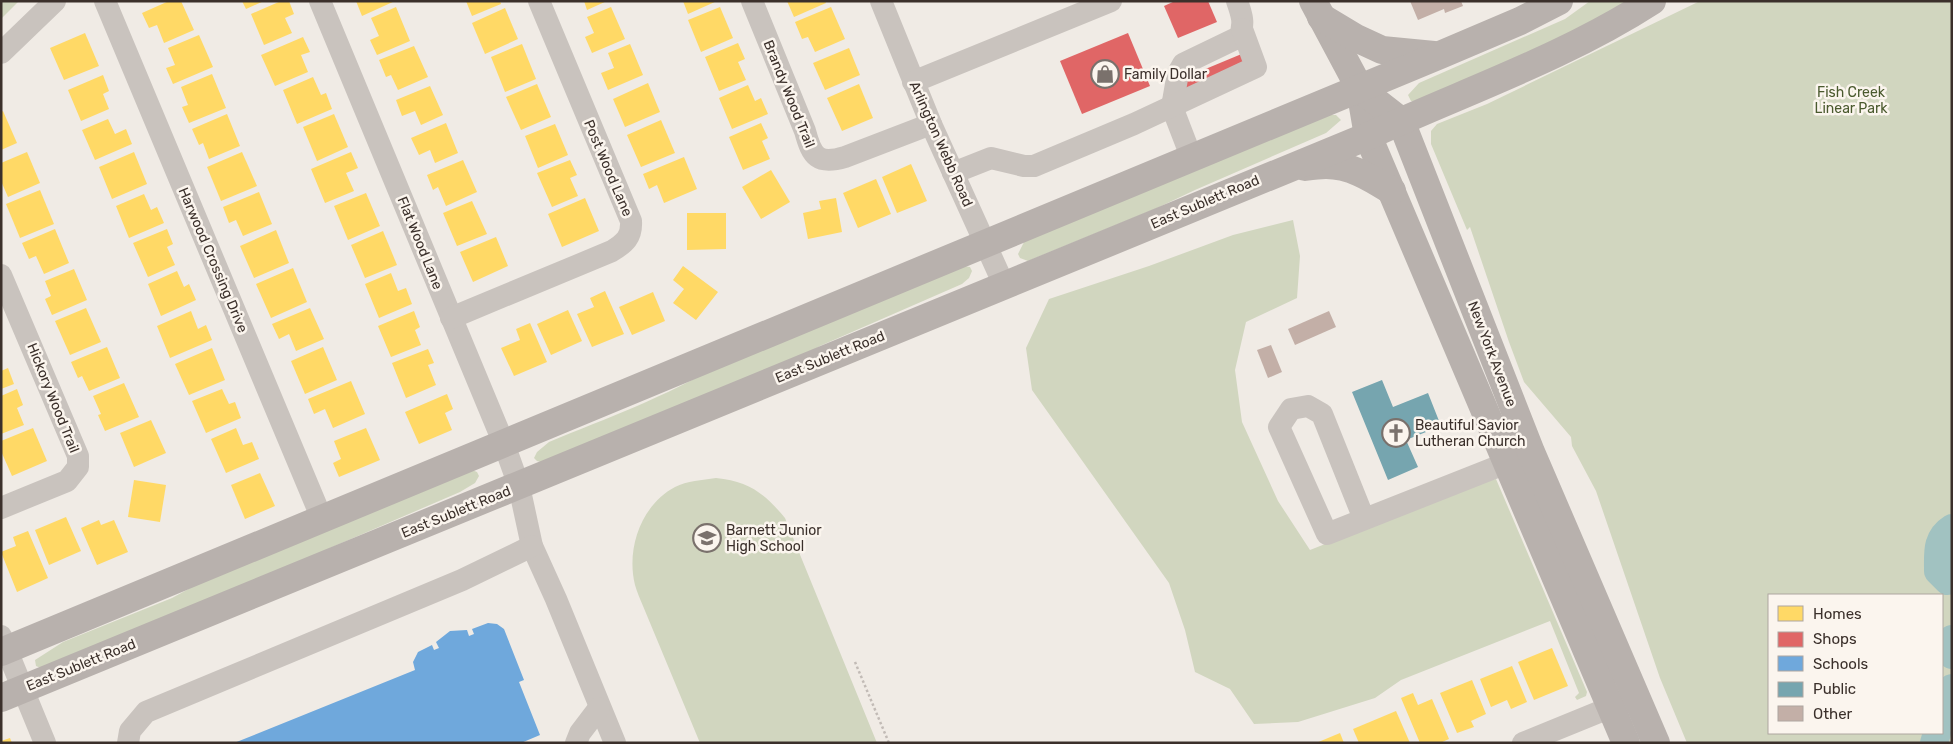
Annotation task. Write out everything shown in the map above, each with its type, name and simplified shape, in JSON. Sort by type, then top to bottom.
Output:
[{"type":"main road","points":[[3,646],[322,520],[1440,56],[1520,21],[1559,1]]},
{"type":"main road","name":"East Sublett Road","points":[[12,693],[1368,136],[1543,61],[1628,17],[1652,1]]},
{"type":"main road","points":[[1317,9],[1360,41],[1382,50],[1440,56]]},
{"type":"main road","name":"New York Avenue","points":[[1317,9],[1360,89],[1368,136],[1392,192],[1636,696],[1656,743]]},
{"type":"main road","name":"New York Avenue","points":[[1360,89],[1401,121],[1519,457],[1626,743]]},
{"type":"main road","points":[[1289,168],[1325,165],[1341,166],[1364,174],[1392,192]]},
{"type":"street","points":[[1,53],[55,1]]},
{"type":"street","name":"Harwood Crossing Drive","points":[[105,1],[322,520]]},
{"type":"street","name":"Flat Wood Lane","points":[[320,1],[504,444],[518,486],[532,546],[556,599],[615,743]]},
{"type":"street","name":"Post Wood Lane","points":[[451,318],[612,251],[629,238],[632,231],[631,221],[538,1]]},
{"type":"street","name":"Brandy Wood Trail","points":[[752,1],[805,131],[809,146],[813,154],[818,158],[835,160],[845,157],[931,124]]},
{"type":"street","name":"Arlington Webb Road","points":[[881,1],[931,124],[1004,286]]},
{"type":"street","points":[[913,82],[1111,1]]},
{"type":"street","points":[[1192,158],[1172,107],[1178,73],[1183,64],[1239,37],[1243,18],[1237,1]]},
{"type":"street","points":[[953,172],[991,158],[1024,166],[1034,166],[1172,107],[1256,67],[1242,29]]},
{"type":"street","name":"Hickory Wood Trail","points":[[1,275],[78,456],[78,467],[67,481],[1,508]]},
{"type":"street","points":[[1364,519],[1322,414],[1308,406],[1291,409],[1279,427],[1327,534],[1519,457]]},
{"type":"street","points":[[128,743],[130,731],[146,712],[462,580],[532,546]]},
{"type":"street","points":[[3,646],[12,693],[45,743]]},
{"type":"street","points":[[1523,743],[1636,696]]},
{"type":"street","points":[[576,743],[580,733],[600,708]]},
{"type":"path","points":[[855,662],[889,743]]},
{"type":"green space","points":[[1,1],[19,1],[1,19]]},
{"type":"green space","points":[[1590,1],[1636,1],[1593,27],[1418,102],[1411,101],[1408,95],[1419,83],[1565,19]]},
{"type":"green space","name":"Fish Creek Linear Park","points":[[1700,1],[1952,1],[1952,743],[1687,743],[1660,678],[1596,491],[1572,446],[1571,437],[1524,382],[1470,227],[1467,230],[1431,144],[1431,131],[1437,124],[1487,104]]},
{"type":"green space","points":[[1327,115],[1336,115],[1341,120],[1326,133],[1155,209],[1028,261],[1020,258],[1018,254],[1025,240]]},
{"type":"green space","points":[[1293,220],[1300,256],[1297,298],[1246,322],[1235,370],[1242,422],[1278,501],[1310,550],[1484,481],[1496,479],[1587,692],[1586,696],[1577,700],[1575,697],[1579,693],[1550,621],[1401,680],[1375,698],[1298,722],[1254,724],[1230,689],[1195,672],[1185,630],[1169,583],[1032,390],[1026,348],[1049,299],[1149,266],[1233,235]]},
{"type":"green space","points":[[964,266],[970,267],[972,271],[969,278],[962,284],[820,346],[791,363],[544,463],[534,458],[537,452],[549,442],[679,387],[720,364]]},
{"type":"green space","points":[[472,470],[477,472],[479,476],[475,483],[460,492],[330,548],[300,565],[43,669],[36,666],[35,660],[63,642],[172,598],[238,562]]},
{"type":"green space","points":[[716,478],[738,482],[755,490],[785,518],[877,743],[700,743],[635,585],[633,557],[639,529],[645,516],[663,495],[684,483]]},
{"type":"building: Homes","points":[[169,1],[181,1],[194,30],[164,43],[157,25],[149,28],[142,13]]},
{"type":"building: Homes","points":[[242,1],[264,1],[246,9]]},
{"type":"building: Homes","points":[[281,1],[289,1],[294,14],[285,18],[292,33],[264,45],[251,14]]},
{"type":"building: Homes","points":[[356,1],[395,1],[362,16]]},
{"type":"building: Homes","points":[[466,1],[500,1],[501,4],[472,16]]},
{"type":"building: Homes","points":[[584,1],[607,1],[587,10]]},
{"type":"building: Homes","points":[[683,1],[717,1],[688,14]]},
{"type":"building: Homes","points":[[787,1],[825,1],[826,3],[794,17]]},
{"type":"building: Homes","points":[[396,7],[410,41],[377,55],[370,40],[379,36],[371,18]]},
{"type":"building: Homes","points":[[611,7],[625,39],[592,53],[585,37],[594,33],[587,17]]},
{"type":"building: Homes","points":[[720,7],[733,38],[701,52],[688,20]]},
{"type":"building: Homes","points":[[831,7],[845,39],[815,52],[808,37],[802,39],[795,22]]},
{"type":"building: Homes","points":[[505,8],[518,39],[485,54],[472,23]]},
{"type":"building: Homes","points":[[85,33],[99,66],[64,80],[50,48]]},
{"type":"building: Homes","points":[[199,35],[213,67],[173,84],[166,68],[175,65],[168,48]]},
{"type":"building: Homes","points":[[303,37],[310,52],[301,55],[308,72],[275,86],[261,55]]},
{"type":"building: Homes","points":[[738,43],[745,59],[738,62],[746,80],[719,91],[705,57]]},
{"type":"building: Homes","points":[[522,44],[536,79],[505,92],[491,57]]},
{"type":"building: Homes","points":[[630,44],[643,75],[608,90],[601,73],[614,68],[608,53]]},
{"type":"building: Homes","points":[[414,46],[428,77],[398,90],[391,75],[386,77],[379,60]]},
{"type":"building: Homes","points":[[849,48],[860,75],[825,90],[813,63]]},
{"type":"building: Homes","points":[[212,74],[226,108],[189,123],[182,107],[188,105],[181,87]]},
{"type":"building: Homes","points":[[103,75],[109,91],[103,94],[109,109],[81,121],[68,90]]},
{"type":"building: Homes","points":[[313,77],[321,95],[326,93],[332,109],[297,124],[283,90]]},
{"type":"building: Homes","points":[[648,83],[660,112],[625,127],[613,99]]},
{"type":"building: Homes","points":[[537,84],[551,117],[521,130],[506,97]]},
{"type":"building: Homes","points":[[859,84],[873,118],[842,131],[827,98]]},
{"type":"building: Homes","points":[[748,85],[755,101],[761,98],[768,114],[732,129],[719,98]]},
{"type":"building: Homes","points":[[430,86],[443,115],[421,125],[415,111],[402,116],[396,100]]},
{"type":"building: Homes","points":[[3,111],[17,143],[1,150],[1,112]]},
{"type":"building: Homes","points":[[227,114],[240,146],[209,159],[203,143],[199,145],[192,129]]},
{"type":"building: Homes","points":[[334,114],[348,147],[317,161],[303,127]]},
{"type":"building: Homes","points":[[108,119],[115,134],[126,129],[132,144],[95,160],[82,130]]},
{"type":"building: Homes","points":[[661,120],[675,153],[641,167],[627,135]]},
{"type":"building: Homes","points":[[446,123],[458,153],[435,163],[430,150],[419,155],[411,138]]},
{"type":"building: Homes","points":[[761,123],[768,138],[762,141],[770,159],[743,170],[729,137]]},
{"type":"building: Homes","points":[[555,124],[568,155],[538,168],[525,136]]},
{"type":"building: Homes","points":[[27,152],[40,183],[8,197],[1,181],[1,163]]},
{"type":"building: Homes","points":[[134,152],[147,184],[112,199],[99,167]]},
{"type":"building: Homes","points":[[242,152],[257,186],[221,201],[207,167]]},
{"type":"building: Homes","points":[[351,152],[358,168],[346,173],[354,191],[325,203],[311,169]]},
{"type":"building: Homes","points":[[684,157],[697,189],[664,203],[657,185],[649,189],[643,174]]},
{"type":"building: Homes","points":[[463,160],[477,192],[446,206],[438,187],[433,190],[427,175]]},
{"type":"building: Homes","points":[[570,160],[577,175],[570,178],[578,196],[552,207],[537,173]]},
{"type":"building: Homes","points":[[911,164],[927,201],[897,213],[882,177]]},
{"type":"building: Homes","points":[[771,170],[790,202],[761,219],[742,187]]},
{"type":"building: Homes","points":[[876,179],[891,214],[858,228],[843,193]]},
{"type":"building: Homes","points":[[40,190],[54,224],[20,238],[6,204]]},
{"type":"building: Homes","points":[[259,192],[272,224],[243,236],[236,220],[229,223],[223,207]]},
{"type":"building: Homes","points":[[366,193],[380,226],[348,240],[334,206]]},
{"type":"building: Homes","points":[[144,194],[151,210],[157,207],[164,223],[129,238],[116,206]]},
{"type":"building: Homes","points":[[585,198],[599,231],[562,247],[548,214]]},
{"type":"building: Homes","points":[[836,198],[842,232],[808,239],[803,213],[821,209],[819,201]]},
{"type":"building: Homes","points":[[472,201],[487,234],[457,246],[443,213]]},
{"type":"building: Homes","points":[[687,213],[726,213],[726,249],[687,250]]},
{"type":"building: Homes","points":[[55,229],[69,263],[44,274],[36,256],[29,259],[22,243]]},
{"type":"building: Homes","points":[[167,229],[173,244],[167,247],[175,265],[148,277],[133,243]]},
{"type":"building: Homes","points":[[276,230],[289,263],[254,278],[240,246]]},
{"type":"building: Homes","points":[[383,231],[397,265],[365,278],[351,245]]},
{"type":"building: Homes","points":[[496,237],[508,266],[473,282],[460,252]]},
{"type":"building: Homes","points":[[683,266],[718,292],[696,320],[673,303],[684,289],[673,280]]},
{"type":"building: Homes","points":[[293,268],[307,302],[271,318],[256,284]]},
{"type":"building: Homes","points":[[74,269],[87,300],[52,315],[45,299],[51,296],[45,281]]},
{"type":"building: Homes","points":[[177,271],[184,287],[189,284],[196,300],[161,316],[148,284]]},
{"type":"building: Homes","points":[[391,273],[398,291],[406,288],[412,304],[379,318],[365,284]]},
{"type":"building: Homes","points":[[605,291],[624,334],[592,347],[577,314],[594,307],[590,298]]},
{"type":"building: Homes","points":[[653,292],[665,321],[632,335],[619,307]]},
{"type":"building: Homes","points":[[86,308],[101,342],[70,355],[55,321]]},
{"type":"building: Homes","points":[[310,308],[324,339],[296,351],[289,334],[279,339],[272,324]]},
{"type":"building: Homes","points":[[568,310],[582,341],[551,355],[537,324]]},
{"type":"building: Homes","points":[[191,311],[198,329],[206,325],[212,340],[170,358],[157,326]]},
{"type":"building: Homes","points":[[414,311],[420,327],[415,330],[421,345],[391,357],[378,326]]},
{"type":"building: Homes","points":[[530,323],[547,362],[514,376],[501,348],[520,340],[516,329]]},
{"type":"building: Homes","points":[[107,347],[120,378],[89,391],[82,376],[78,378],[71,362]]},
{"type":"building: Homes","points":[[323,347],[337,380],[305,394],[291,361]]},
{"type":"building: Homes","points":[[212,348],[225,380],[189,395],[175,364]]},
{"type":"building: Homes","points":[[428,349],[434,363],[428,365],[436,385],[406,398],[392,363]]},
{"type":"building: Homes","points":[[8,368],[14,384],[1,389],[1,371]]},
{"type":"building: Homes","points":[[351,381],[365,414],[333,428],[325,409],[314,414],[308,399]]},
{"type":"building: Homes","points":[[124,383],[139,417],[105,431],[98,415],[101,414],[93,396]]},
{"type":"building: Homes","points":[[17,389],[23,405],[17,408],[24,425],[1,434],[1,396]]},
{"type":"building: Homes","points":[[222,389],[229,404],[235,402],[241,418],[206,433],[192,401]]},
{"type":"building: Homes","points":[[447,394],[453,409],[445,413],[452,430],[419,444],[405,412]]},
{"type":"building: Homes","points":[[151,420],[166,453],[134,467],[120,433]]},
{"type":"building: Homes","points":[[33,428],[47,461],[12,476],[1,451],[1,441]]},
{"type":"building: Homes","points":[[236,428],[243,445],[252,442],[259,459],[226,473],[211,439]]},
{"type":"building: Homes","points":[[366,428],[380,460],[339,477],[333,463],[341,459],[334,441]]},
{"type":"building: Homes","points":[[260,473],[275,506],[245,519],[231,485]]},
{"type":"building: Homes","points":[[134,480],[166,485],[160,522],[128,517]]},
{"type":"building: Homes","points":[[66,517],[81,551],[49,565],[35,530]]},
{"type":"building: Homes","points":[[99,520],[101,525],[114,520],[128,552],[97,565],[81,528]]},
{"type":"building: Homes","points":[[28,531],[48,578],[17,592],[1,552],[16,546],[13,537]]},
{"type":"building: Homes","points":[[1552,648],[1568,686],[1534,700],[1518,662]]},
{"type":"building: Homes","points":[[1512,666],[1527,702],[1511,709],[1507,700],[1491,707],[1480,679]]},
{"type":"building: Homes","points":[[1472,680],[1486,714],[1471,721],[1474,727],[1457,733],[1440,693]]},
{"type":"building: Homes","points":[[1413,693],[1418,705],[1432,699],[1449,739],[1440,743],[1420,743],[1401,698]]},
{"type":"building: Homes","points":[[1396,711],[1410,743],[1359,743],[1353,729]]},
{"type":"building: Homes","points":[[1340,733],[1344,743],[1316,743]]},
{"type":"building: Homes","points":[[10,738],[12,743],[1,743],[1,741]]},
{"type":"building: Shops","points":[[1175,1],[1208,1],[1217,22],[1178,38],[1164,6]]},
{"type":"building: Shops","name":"Family Dollar","points":[[1128,33],[1150,86],[1082,114],[1060,61]]},
{"type":"building: Shops","points":[[1244,53],[1249,66],[1185,93],[1179,80]]},
{"type":"building: Schools","points":[[488,623],[497,624],[504,629],[524,680],[519,682],[540,735],[521,743],[234,743],[415,670],[413,662],[418,652],[432,645],[434,650],[439,648],[436,642],[450,631],[467,630],[469,636],[474,634],[472,629]]},
{"type":"building: Public","name":"Beautiful Savior Lutheran Church","points":[[1382,380],[1393,407],[1428,393],[1441,426],[1406,440],[1418,467],[1388,480],[1352,392]]},
{"type":"building: Other","points":[[1410,1],[1461,1],[1463,6],[1445,13],[1444,9],[1418,20]]},
{"type":"building: Other","points":[[1329,311],[1336,327],[1295,345],[1288,329]]},
{"type":"building: Other","points":[[1271,345],[1282,372],[1268,378],[1257,350]]},
{"type":"waterway","points":[[1952,528],[1943,536],[1939,546],[1938,558],[1938,571],[1948,581],[1952,580]]},
{"type":"waterway","points":[[1952,639],[1952,655]]},
{"type":"waterway","points":[[1943,716],[1952,688]]},
{"type":"waterway","points":[[1934,743],[1937,734]]},
{"type":"place","name":"Family Dollar","points":[[1105,74]]},
{"type":"place","name":"Beautiful Savior Lutheran Church","points":[[1396,433]]},
{"type":"place","name":"Barnett Junior High School","points":[[707,538]]}]
